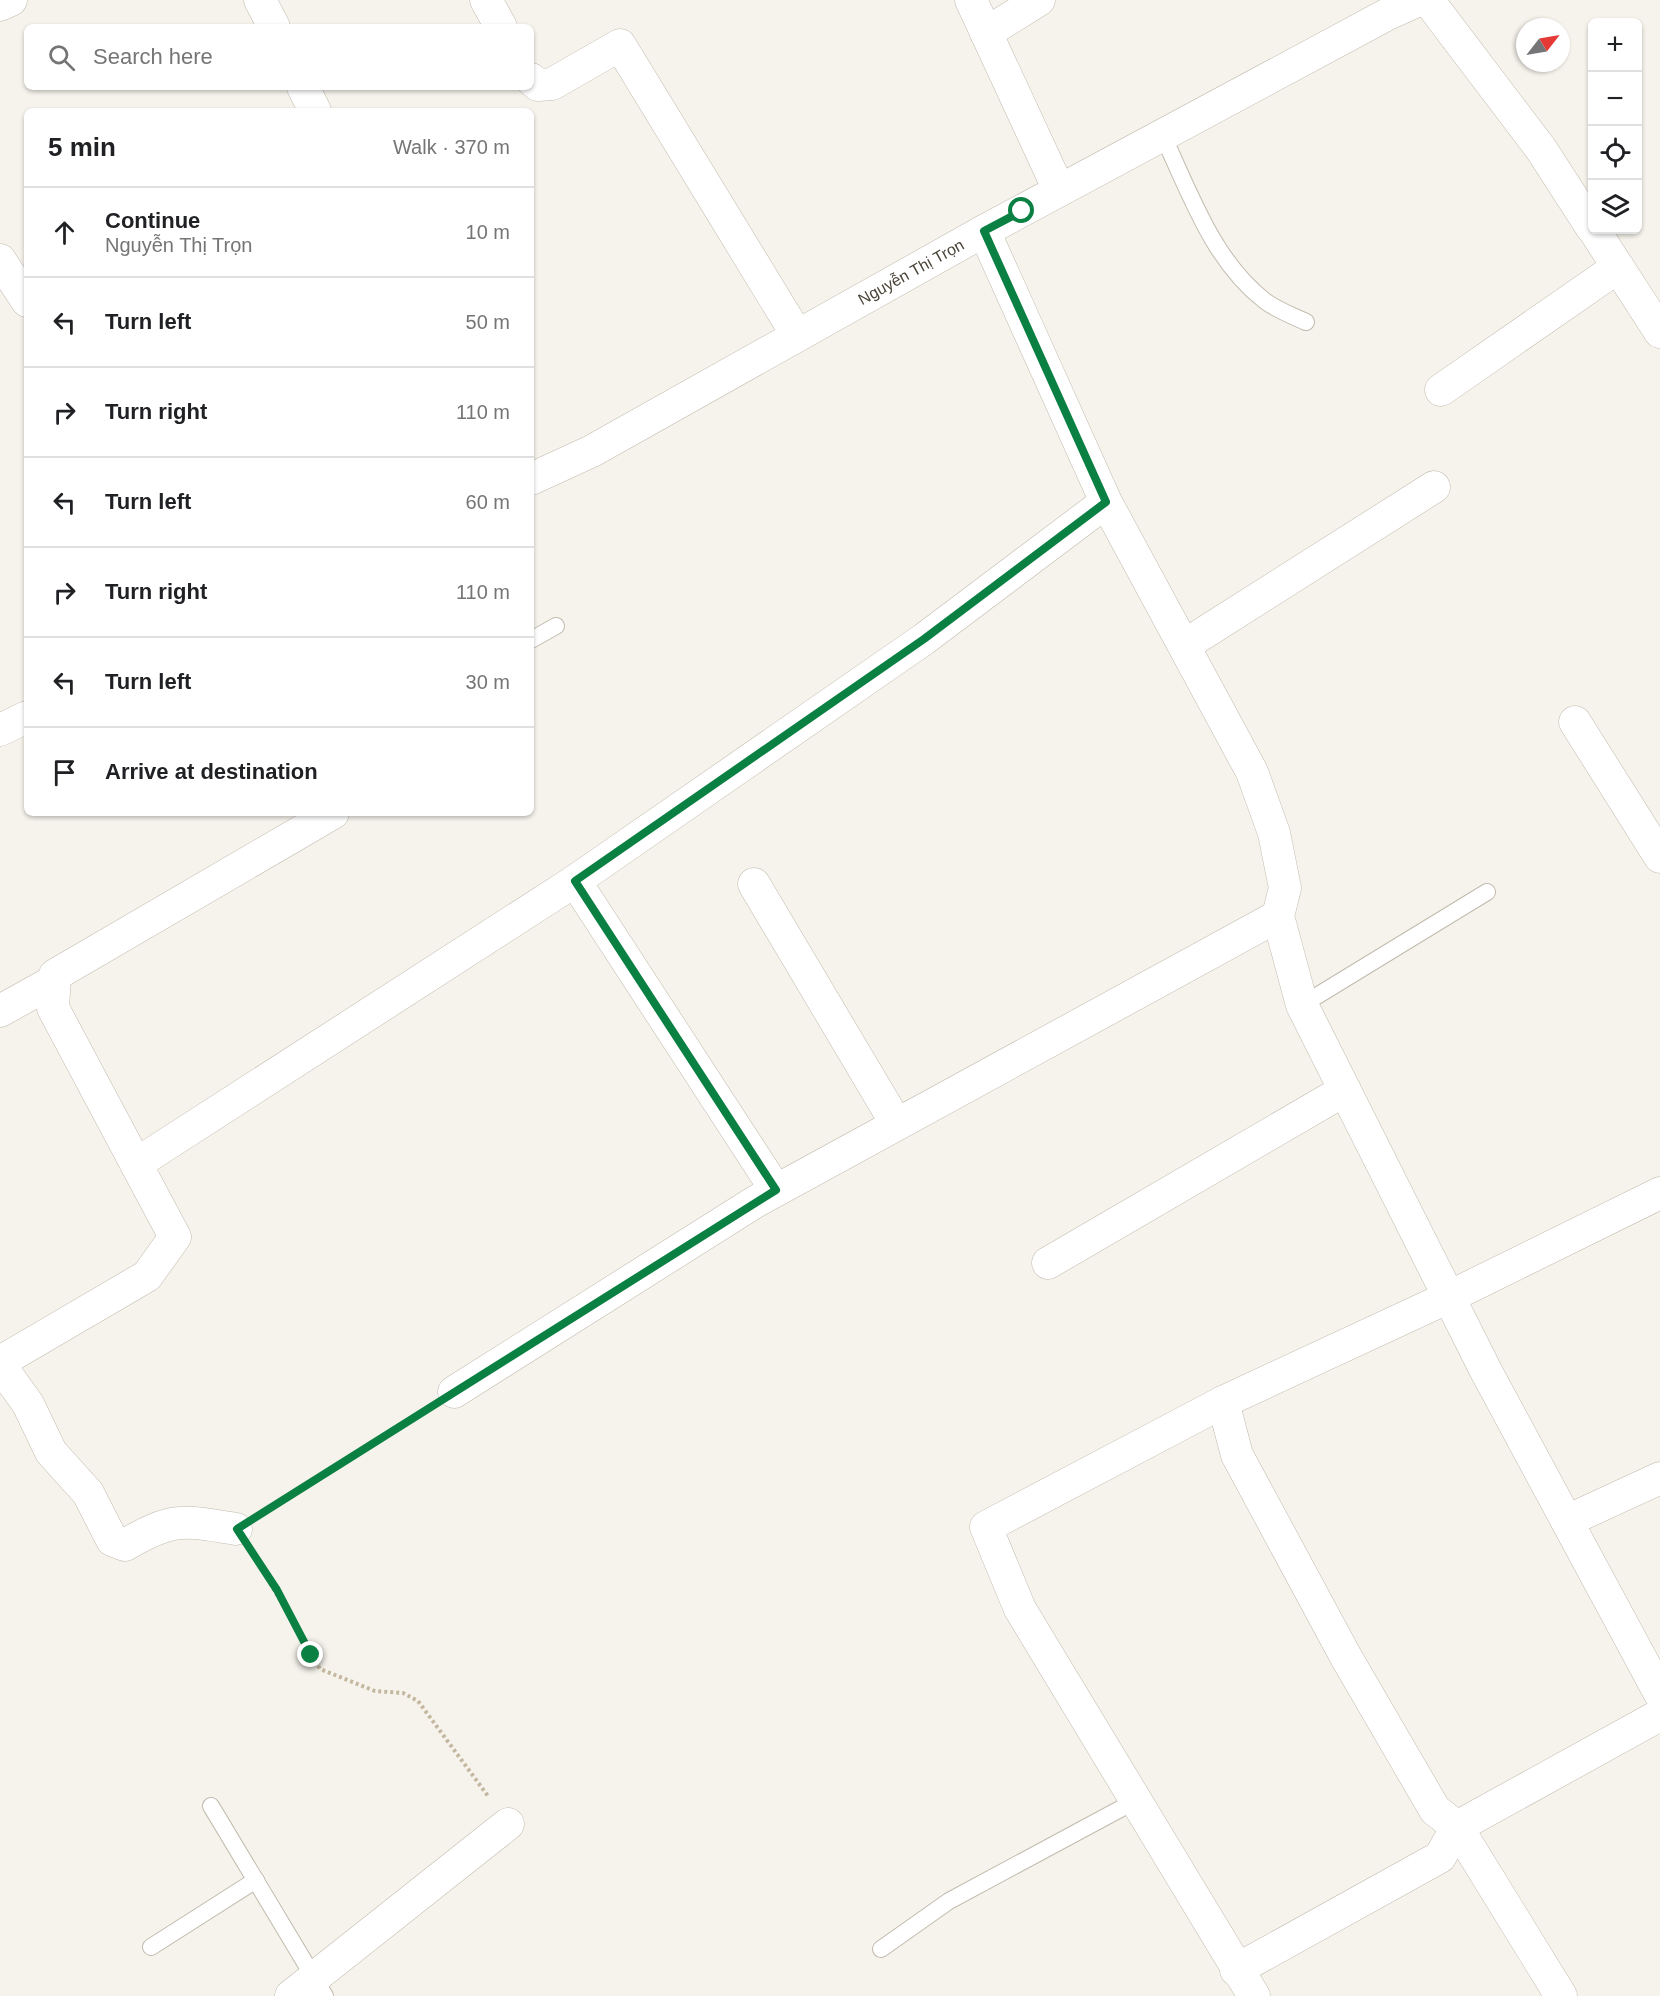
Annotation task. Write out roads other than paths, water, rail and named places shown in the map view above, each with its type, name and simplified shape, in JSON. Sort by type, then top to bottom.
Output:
[{"type":"street","points":[[0,5],[11,0]]},
{"type":"street","points":[[260,0],[272,24]]},
{"type":"street","points":[[486,0],[499,24]]},
{"type":"street","points":[[970,0],[1059,190]]},
{"type":"street","points":[[986,33],[1039,0]]},
{"type":"street","name":"Nguyễn Thị Trọn","points":[[534,478],[592,451],[1162,134],[1384,7],[1419,0]]},
{"type":"street","points":[[1428,0],[1541,149],[1588,221]]},
{"type":"street","points":[[534,82],[538,85],[552,84],[620,45],[797,335]]},
{"type":"street","points":[[304,90],[314,108]]},
{"type":"street","points":[[984,231],[1106,502],[1252,771],[1274,833],[1285,888],[1278,916],[1302,1005],[1449,1297],[1660,1694]]},
{"type":"street","points":[[1596,234],[1660,332]]},
{"type":"street","points":[[0,260],[24,296]]},
{"type":"street","points":[[1441,390],[1618,267]]},
{"type":"street","points":[[1185,645],[1434,487]]},
{"type":"street","points":[[136,1164],[575,881],[924,639],[1106,502]]},
{"type":"street","points":[[0,730],[24,718]]},
{"type":"street","points":[[1575,722],[1660,858]]},
{"type":"street","points":[[237,1529],[207,1524],[169,1522],[125,1545],[112,1540],[88,1493],[51,1452],[28,1404],[0,1364],[147,1276],[175,1238],[53,1008],[54,975],[328,816]]},
{"type":"street","points":[[575,881],[776,1190]]},
{"type":"street","points":[[754,884],[896,1124]]},
{"type":"street","points":[[454,1392],[776,1190],[1278,916]]},
{"type":"street","points":[[0,1011],[54,981]]},
{"type":"street","points":[[1047,1263],[1345,1090]]},
{"type":"street","points":[[1254,1996],[1236,1970],[1020,1609],[986,1527],[1223,1402],[1449,1297],[1660,1193]]},
{"type":"street","points":[[1223,1402],[1237,1455],[1341,1647],[1435,1810],[1457,1827],[1561,1996]]},
{"type":"street","points":[[1567,1521],[1660,1479]]},
{"type":"street","points":[[1236,1970],[1440,1857],[1457,1827],[1660,1715]]},
{"type":"street","points":[[310,1990],[508,1824]]},
{"type":"lane","points":[[1162,134],[1220,252],[1239,278],[1267,302],[1306,322]]},
{"type":"lane","points":[[534,638],[556,626]]},
{"type":"lane","points":[[1302,1005],[1487,892]]},
{"type":"lane","points":[[881,1949],[949,1901],[1135,1801]]},
{"type":"lane","points":[[211,1806],[256,1880],[310,1990]]},
{"type":"lane","points":[[151,1947],[256,1880]]}]
